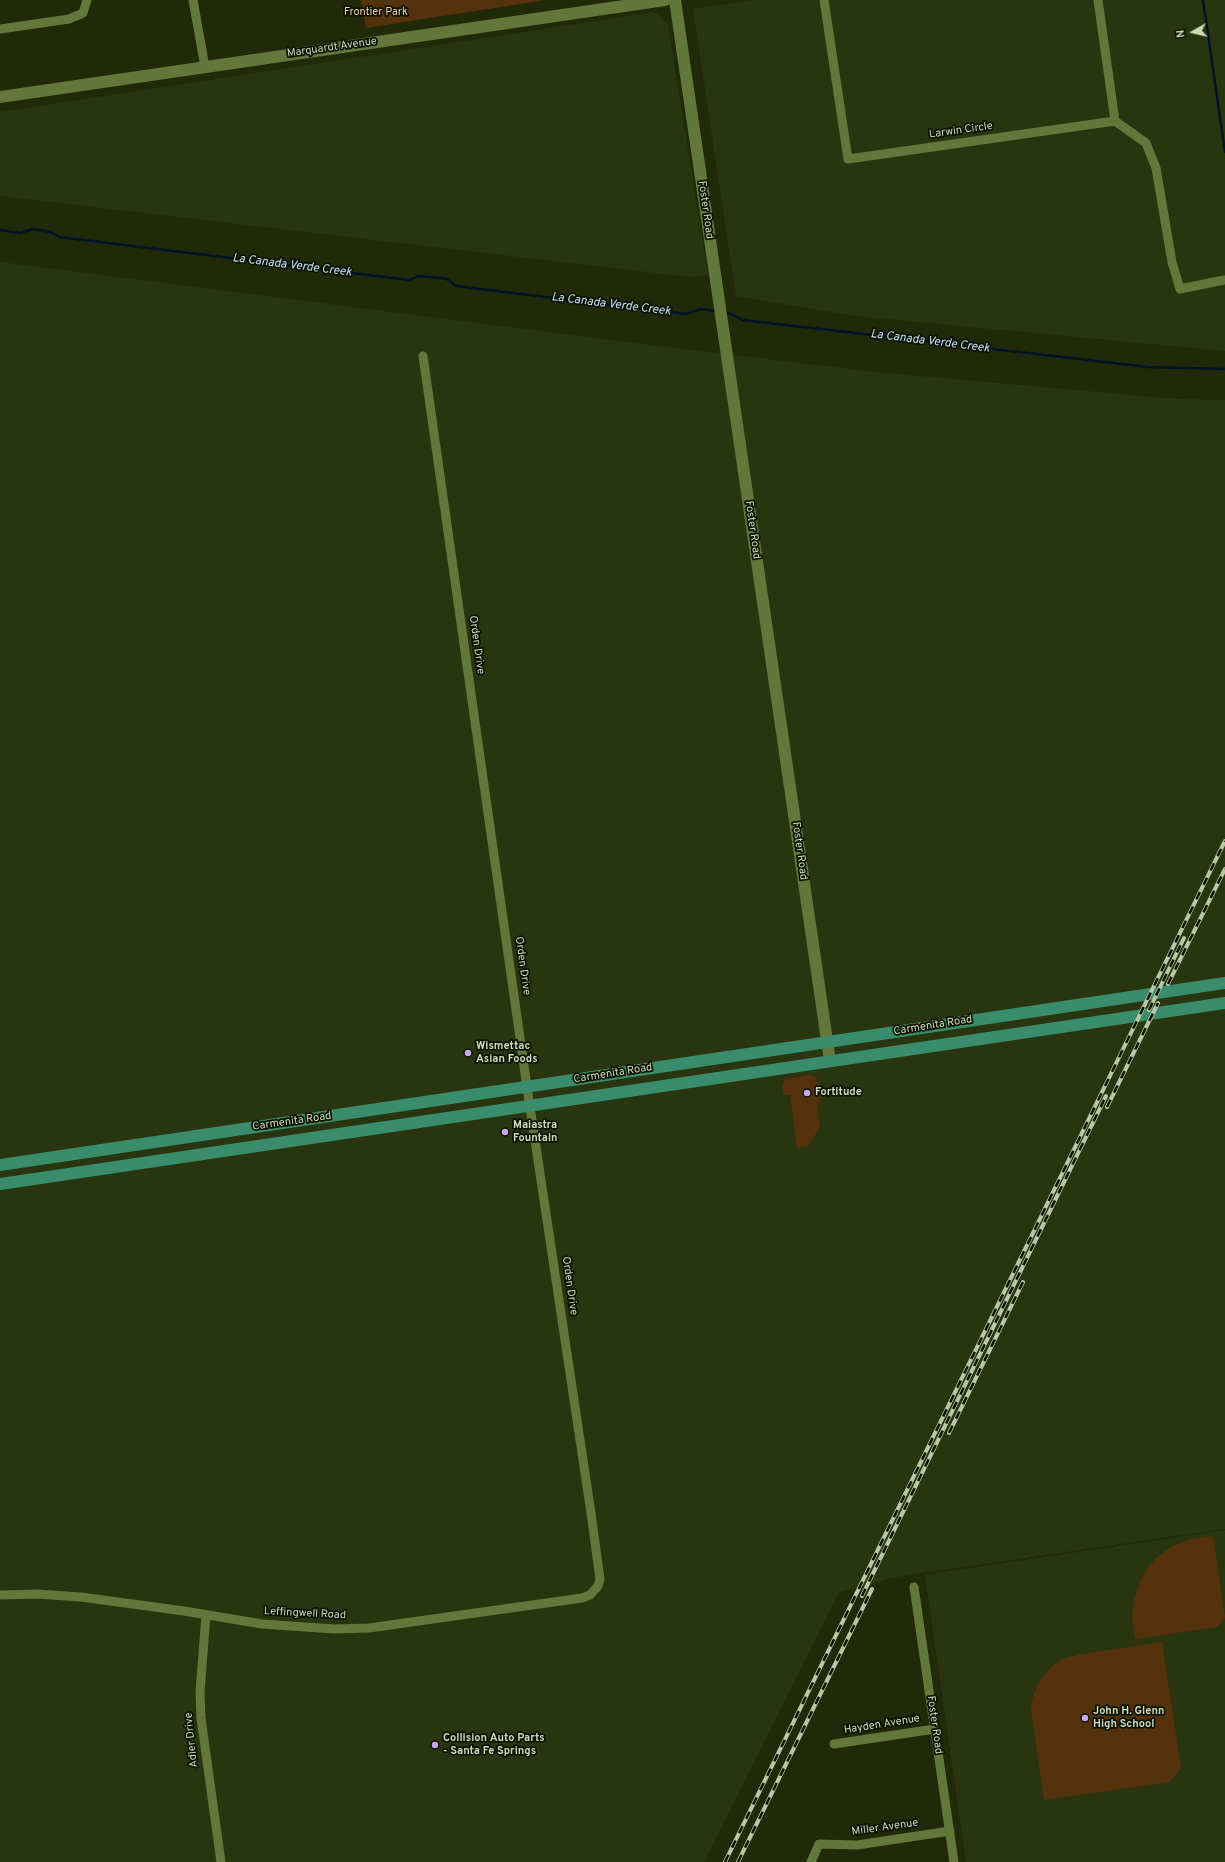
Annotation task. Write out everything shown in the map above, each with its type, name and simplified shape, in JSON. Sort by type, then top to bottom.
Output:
[{"type":"main road","name":"Carmenita Road","points":[[0,1165],[1225,983]]},
{"type":"main road","name":"Carmenita Road","points":[[0,1184],[1225,1003]]},
{"type":"main road","points":[[288,1122],[290,1141]]},
{"type":"street","points":[[0,29],[69,19],[83,13],[87,0]]},
{"type":"street","points":[[193,0],[205,67]]},
{"type":"street","name":"Marquardt Avenue","points":[[0,97],[665,0]]},
{"type":"street","name":"Foster Road","points":[[674,0],[830,1061]]},
{"type":"street","name":"Larwin Circle","points":[[824,0],[848,159],[1115,121]]},
{"type":"street","points":[[1098,0],[1115,121],[1146,143],[1156,168],[1172,262],[1180,288],[1224,280]]},
{"type":"street","name":"Orden Drive","points":[[422,356],[527,1087],[600,1579]]},
{"type":"street","name":"Leffingwell Road","points":[[0,1595],[37,1594],[81,1597],[287,1627],[334,1629],[369,1628],[582,1598],[595,1590],[600,1579]]},
{"type":"street","name":"Foster Road","points":[[914,1587],[954,1862]]},
{"type":"street","name":"Adler Drive","points":[[206,1614],[200,1692],[201,1718],[221,1862]]},
{"type":"street","name":"Hayden Avenue","points":[[834,1744],[935,1729]]},
{"type":"street","name":"Miller Avenue","points":[[811,1862],[819,1844],[857,1845],[950,1831]]},
{"type":"shaded area","points":[[755,0],[1225,0],[1225,351],[856,316],[736,296],[693,9]]},
{"type":"shaded area","points":[[655,12],[668,24],[708,275],[690,277],[0,196],[0,112]]},
{"type":"shaded area","points":[[0,262],[634,343],[875,372],[1175,399],[1225,400],[1225,1529],[920,1573],[892,1578],[839,1592],[704,1862],[0,1862]]},
{"type":"shaded area","name":"John H. Glenn High School","points":[[1225,1530],[1225,1862],[966,1862],[925,1575]]},
{"type":"green space","name":"Frontier Park","points":[[361,0],[546,0],[366,28]]},
{"type":"green space","points":[[810,1075],[817,1078],[817,1082],[820,1083],[822,1094],[817,1107],[820,1127],[808,1146],[797,1148],[790,1095],[784,1095],[782,1086],[785,1079]]},
{"type":"green space","points":[[1213,1536],[1225,1618],[1217,1627],[1135,1639],[1132,1618],[1134,1600],[1140,1581],[1147,1569],[1155,1559],[1172,1546],[1191,1539]]},
{"type":"green space","points":[[1162,1642],[1181,1768],[1169,1782],[1044,1800],[1031,1711],[1032,1700],[1038,1683],[1050,1668],[1062,1659],[1082,1654]]},
{"type":"waterway","points":[[1203,0],[1225,152]]},
{"type":"waterway","name":"La Canada Verde Creek","points":[[0,230],[20,233],[33,229],[50,232],[59,237],[409,280],[419,276],[447,279],[456,286],[686,314],[701,309],[717,311]]},
{"type":"waterway","name":"La Canada Verde Creek","points":[[724,312],[743,320],[1148,367],[1225,369]]},
{"type":"railway","points":[[725,1862],[1225,841]]},
{"type":"railway","points":[[1168,984],[1225,869]]},
{"type":"railway","points":[[1149,1010],[1184,938]]},
{"type":"railway","points":[[1107,1107],[1158,1003]]},
{"type":"railway","points":[[862,1596],[1106,1096]]},
{"type":"railway","points":[[949,1433],[1023,1282]]},
{"type":"railway","points":[[738,1862],[872,1589]]},
{"type":"place","name":"Wismettac Asian Foods","points":[[468,1053]]},
{"type":"place","name":"Fortitude","points":[[807,1093]]},
{"type":"place","name":"Maiastra Fountain","points":[[505,1132]]},
{"type":"place","name":"John H. Glenn High School","points":[[1085,1718]]},
{"type":"place","name":"Collision Auto Parts - Santa Fe Springs","points":[[435,1745]]}]
